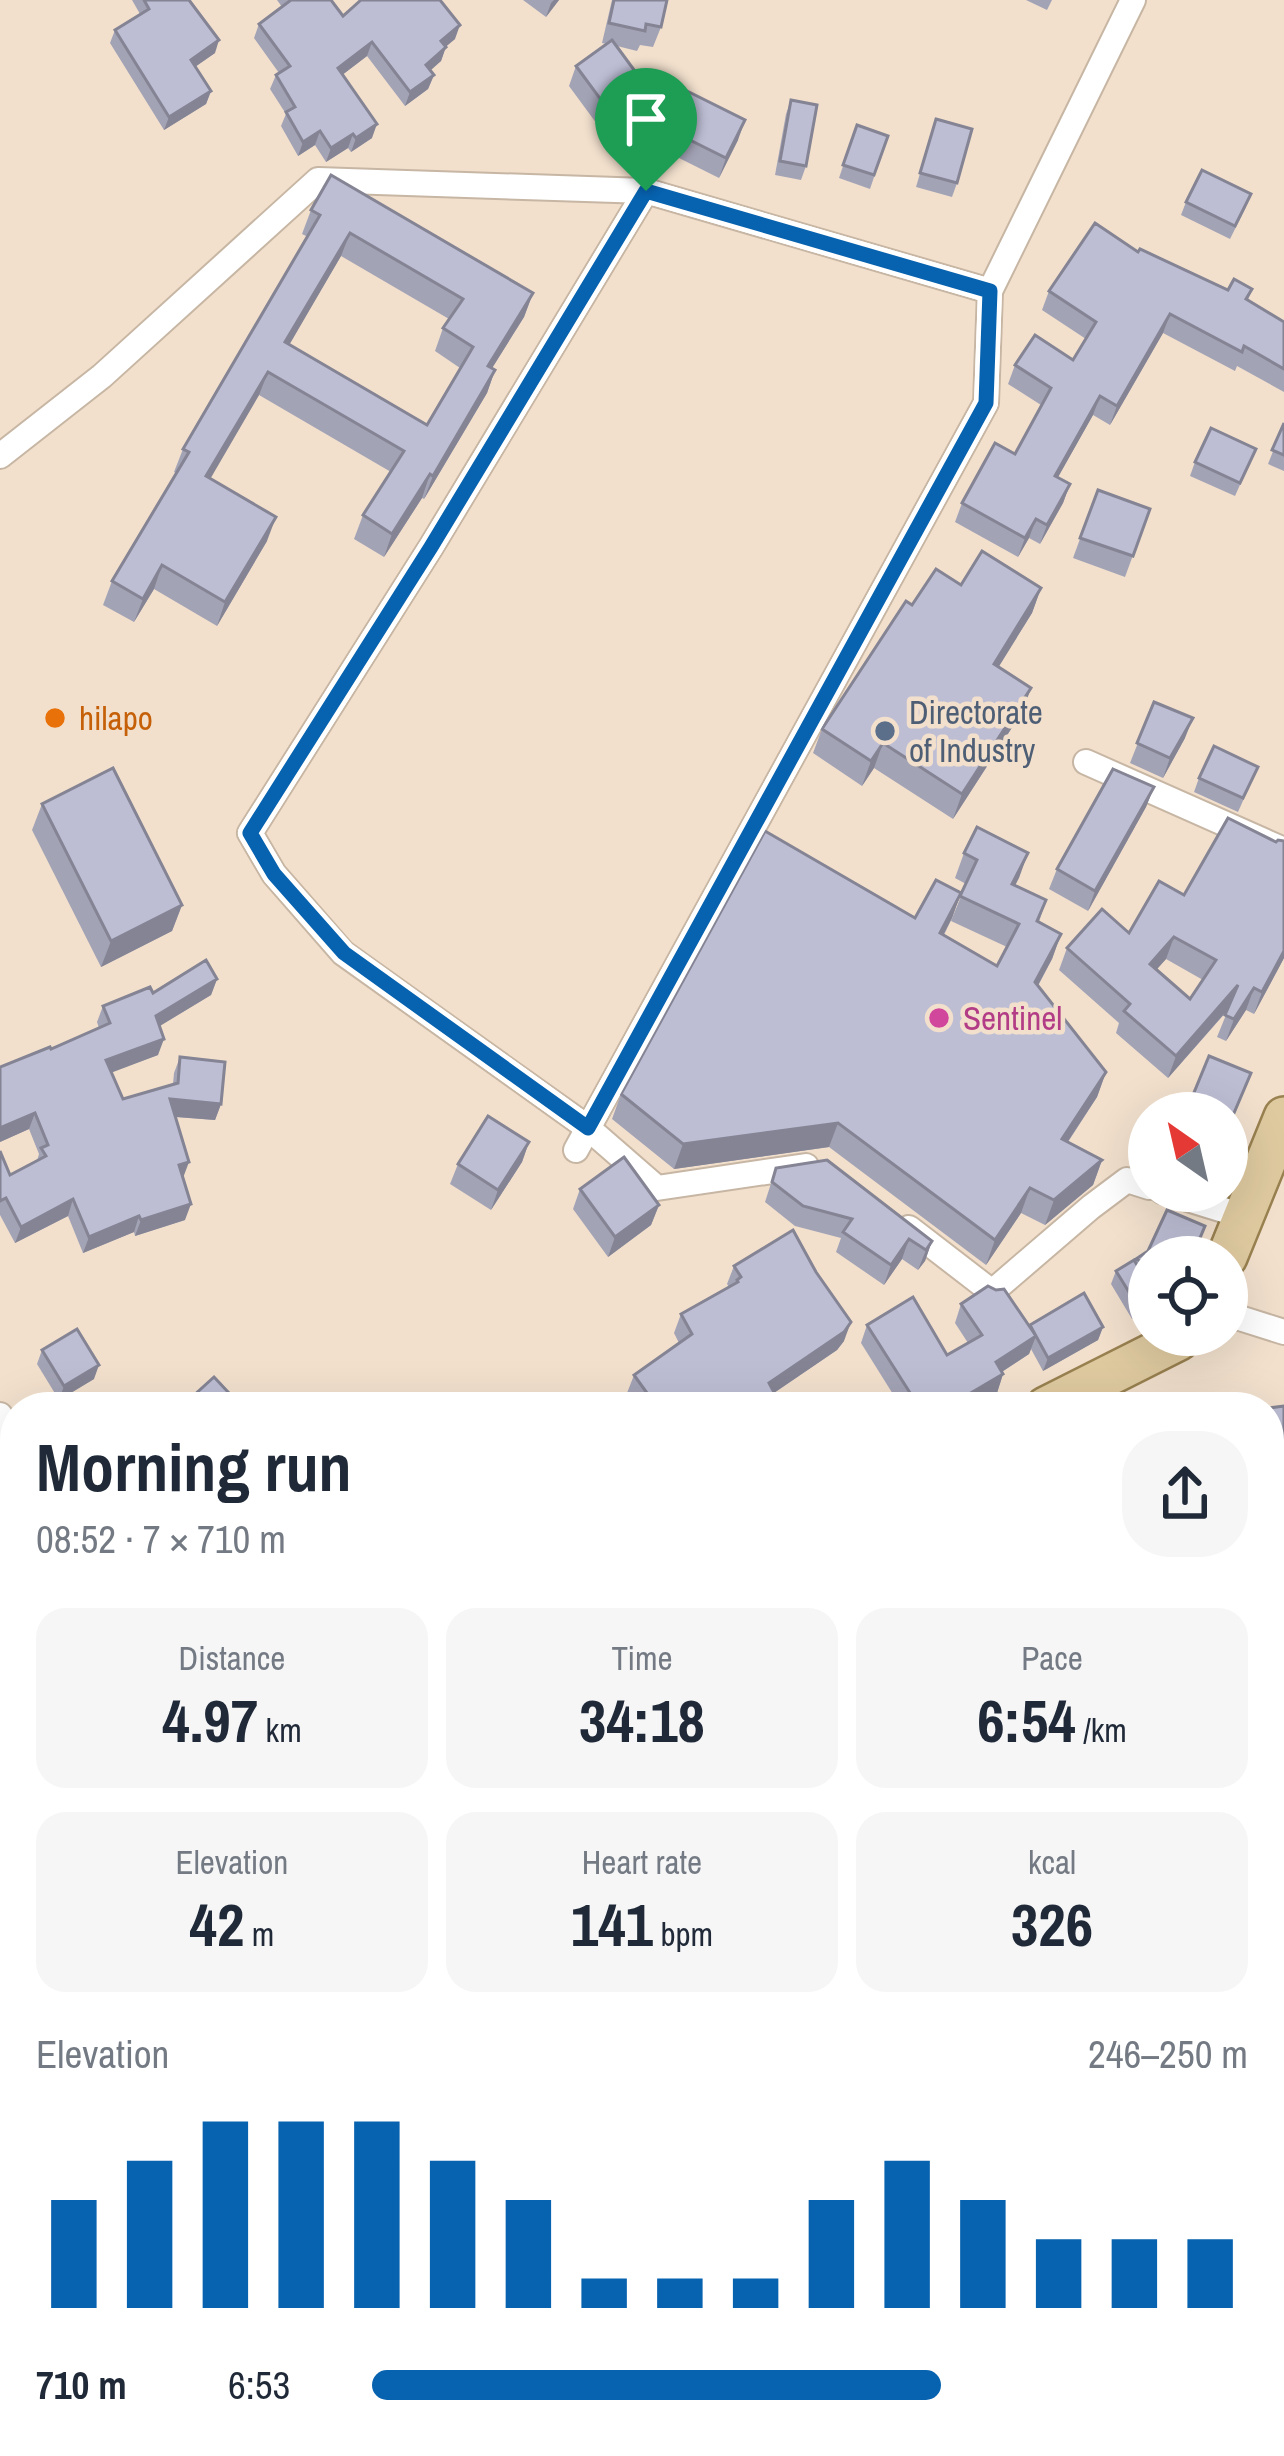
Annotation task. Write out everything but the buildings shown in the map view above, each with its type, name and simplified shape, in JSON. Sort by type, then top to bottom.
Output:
[{"type":"main road","points":[[1235,1236],[1284,1117]]},
{"type":"main road","points":[[1076,1392],[1147,1356]]},
{"type":"street","points":[[582,1139],[986,403],[990,291],[1133,0]]},
{"type":"street","points":[[0,456],[102,376],[318,180],[646,191],[990,291]]},
{"type":"street","points":[[646,191],[431,547],[250,833],[274,874],[344,953],[582,1139],[657,1188],[824,1163]]},
{"type":"street","points":[[1086,762],[1284,850]]},
{"type":"street","points":[[899,1220],[992,1292],[1128,1180]]},
{"type":"street","points":[[1230,1212],[1243,1216]]},
{"type":"street","points":[[1248,1320],[1284,1332]]},
{"type":"place","name":"hilapo","points":[[55,718]]},
{"type":"place","name":"Directorate of Industry","points":[[885,731]]},
{"type":"place","name":"Sentinel","points":[[939,1018]]},
{"type":"route","points":[[646,191],[990,291],[986,403],[588,1128],[344,953],[274,874],[250,833],[431,547],[646,191]]}]
